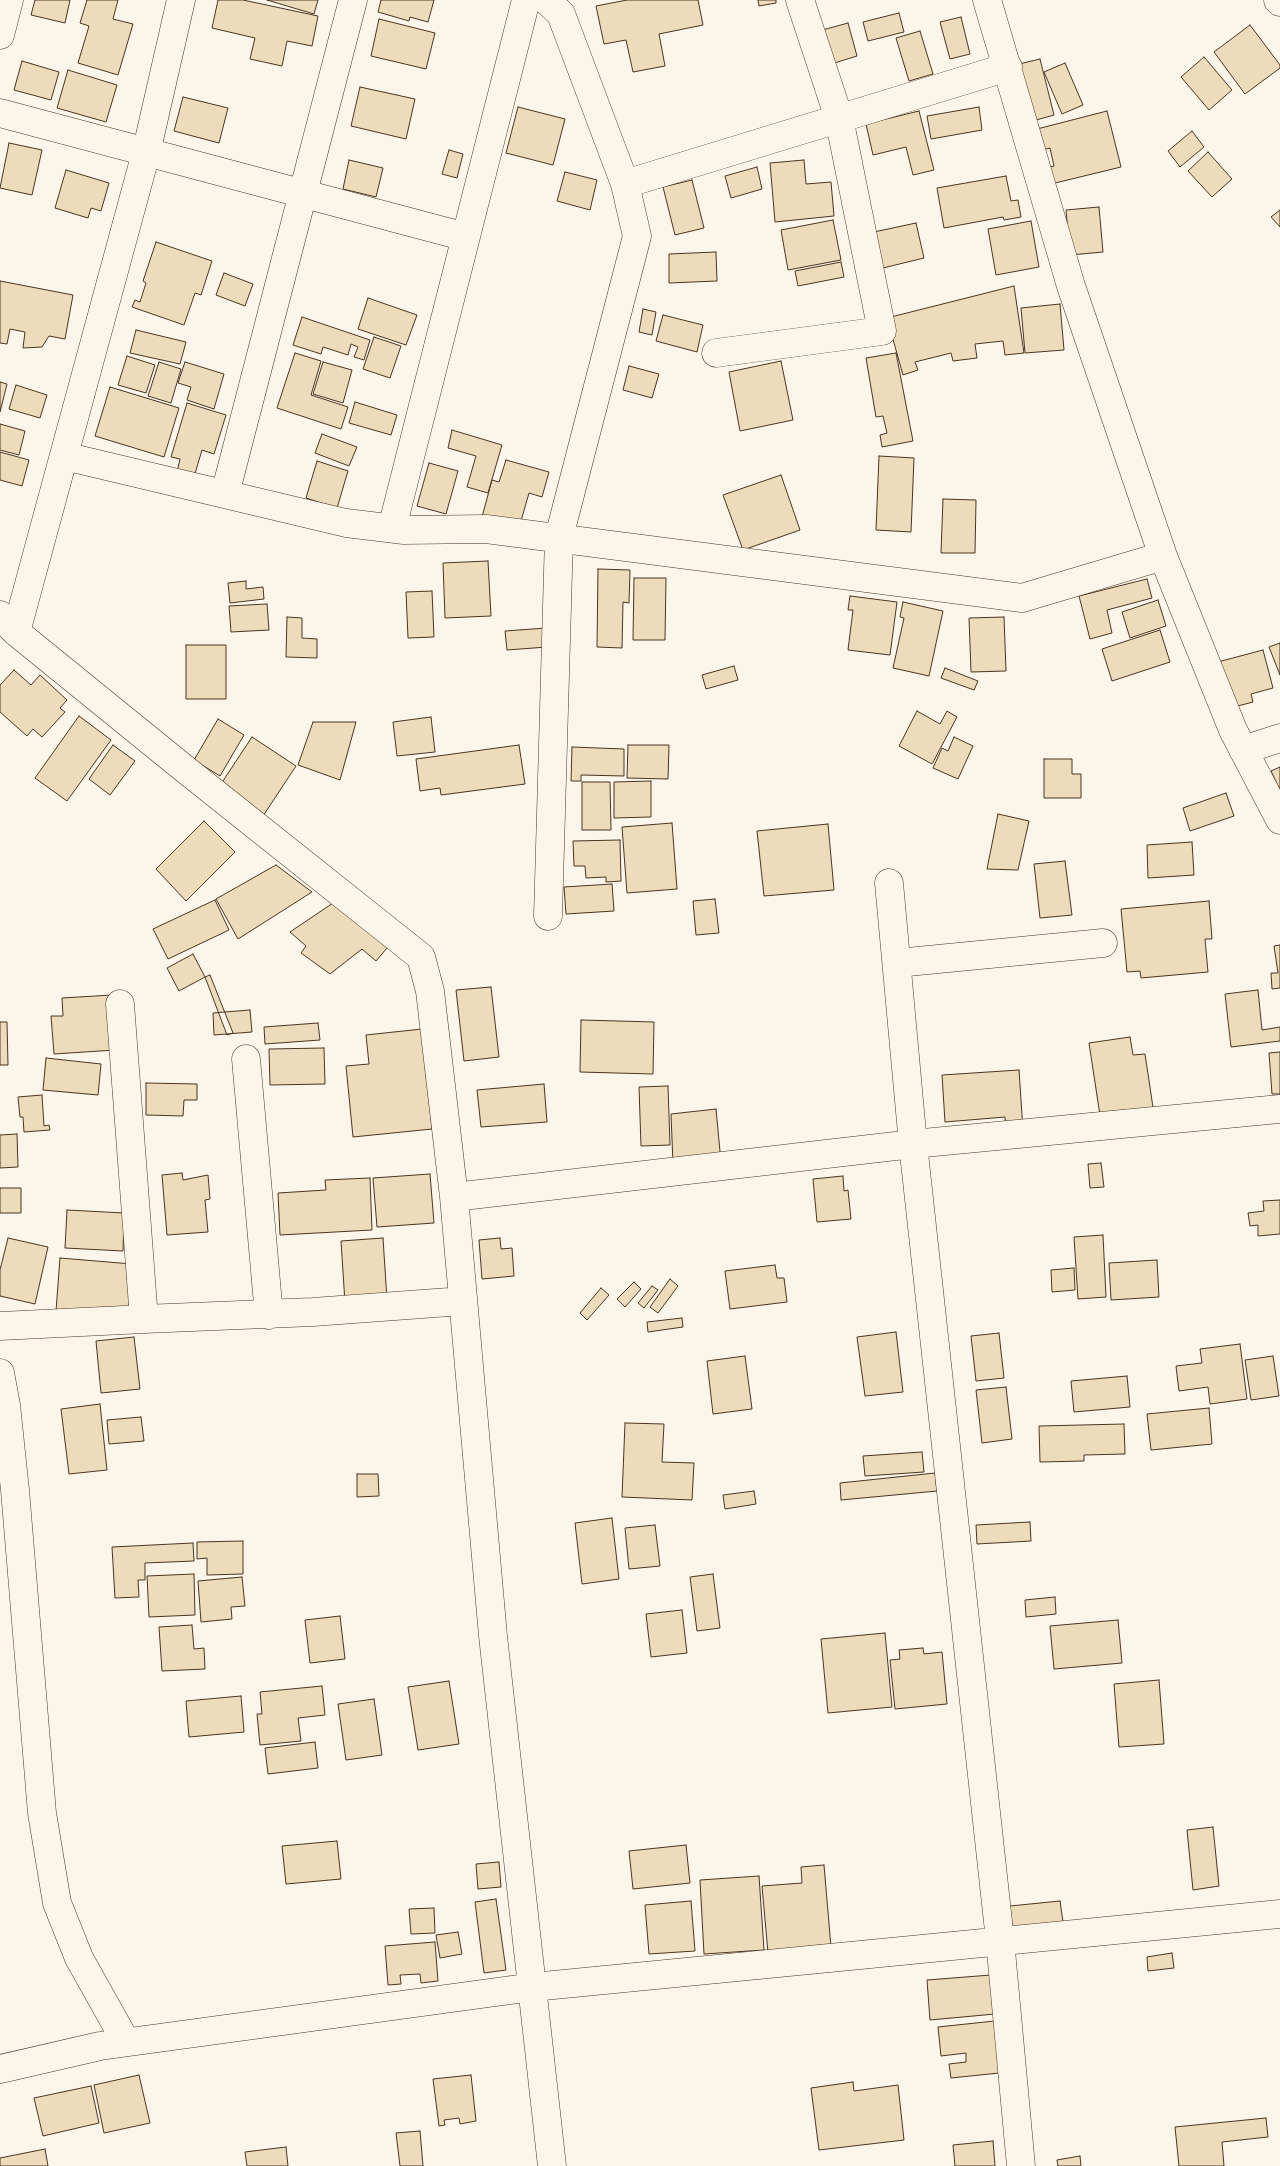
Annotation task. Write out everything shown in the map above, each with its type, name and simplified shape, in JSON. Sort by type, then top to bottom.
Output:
[{"type":"street","points":[[0,35],[8,0]]},
{"type":"street","points":[[181,0],[146,153],[64,456],[8,624],[186,770],[421,957],[430,992],[454,1197],[494,1636],[552,2166]]},
{"type":"street","points":[[226,494],[353,0]]},
{"type":"street","points":[[392,528],[526,0]]},
{"type":"street","points":[[716,353],[882,331],[839,118],[800,0]]},
{"type":"street","points":[[987,0],[1071,286],[1163,556],[1233,730],[1280,820]]},
{"type":"street","points":[[548,916],[559,538],[637,236],[625,184],[554,5]]},
{"type":"street","points":[[625,184],[1008,67]]},
{"type":"street","points":[[0,113],[466,237]]},
{"type":"street","points":[[64,456],[346,523],[404,530],[486,529],[1022,598],[1163,556]]},
{"type":"street","points":[[1243,750],[1280,738]]},
{"type":"street","points":[[889,883],[913,1144],[1000,1940],[1021,2166]]},
{"type":"street","points":[[897,963],[1103,943]]},
{"type":"street","points":[[120,1004],[144,1319]]},
{"type":"street","points":[[246,1059],[269,1315]]},
{"type":"street","points":[[454,1197],[913,1144],[1280,1109]]},
{"type":"street","points":[[0,1326],[269,1315],[463,1301]]},
{"type":"street","points":[[0,1373],[6,1405],[15,1490],[42,1813],[57,1903],[79,1958],[126,2042]]},
{"type":"street","points":[[0,2069],[100,2046],[126,2042],[532,1988],[1000,1940],[1280,1914]]},
{"type":"building","points":[[35,0],[70,0],[65,23],[31,15]]},
{"type":"building","points":[[87,0],[118,0],[113,19],[133,24],[118,75],[78,63],[89,26],[80,23]]},
{"type":"building","points":[[218,0],[243,0],[318,16],[312,46],[287,41],[282,66],[250,59],[255,38],[212,28]]},
{"type":"building","points":[[267,0],[318,0],[314,14]]},
{"type":"building","points":[[381,0],[434,0],[428,22],[410,17],[409,21],[378,12]]},
{"type":"building","points":[[627,0],[698,0],[703,25],[659,34],[665,66],[633,72],[626,40],[604,44],[596,6]]},
{"type":"building","points":[[758,0],[776,0],[776,3],[759,6]]},
{"type":"building","points":[[899,13],[904,32],[868,41],[863,22]]},
{"type":"building","points":[[961,17],[970,54],[950,59],[940,22]]},
{"type":"building","points":[[379,19],[435,33],[426,69],[371,56]]},
{"type":"building","points":[[848,23],[857,56],[828,65],[819,31]]},
{"type":"building","points":[[1250,25],[1280,65],[1280,68],[1245,94],[1214,52]]},
{"type":"building","points":[[920,31],[933,74],[909,81],[896,38]]},
{"type":"building","points":[[1204,57],[1232,90],[1209,110],[1181,77]]},
{"type":"building","points":[[1040,59],[1054,115],[1029,122],[1015,65]]},
{"type":"building","points":[[22,61],[59,72],[51,100],[14,90]]},
{"type":"building","points":[[1065,63],[1083,105],[1062,114],[1044,72]]},
{"type":"building","points":[[68,70],[117,85],[106,122],[57,108]]},
{"type":"building","points":[[360,87],[415,99],[406,139],[351,126]]},
{"type":"building","points":[[183,97],[228,108],[219,143],[174,131]]},
{"type":"building","points":[[518,107],[565,119],[553,165],[506,153]]},
{"type":"building","points":[[979,107],[982,130],[931,139],[927,116]]},
{"type":"building","points":[[919,111],[934,170],[913,175],[906,147],[873,155],[866,124]]},
{"type":"building","points":[[1107,111],[1121,167],[1051,184],[1046,168],[1054,166],[1050,148],[1042,150],[1037,129]]},
{"type":"building","points":[[1192,131],[1204,147],[1180,167],[1168,151]]},
{"type":"building","points":[[9,143],[42,150],[32,195],[0,188]]},
{"type":"building","points":[[449,150],[463,154],[457,178],[442,174]]},
{"type":"building","points":[[1208,152],[1232,179],[1212,197],[1188,171]]},
{"type":"building","points":[[349,160],[383,168],[376,197],[343,189]]},
{"type":"building","points":[[804,160],[806,184],[831,182],[834,216],[775,222],[770,163]]},
{"type":"building","points":[[757,167],[762,189],[731,198],[725,176]]},
{"type":"building","points":[[66,170],[109,183],[101,211],[91,208],[88,218],[55,208]]},
{"type":"building","points":[[565,172],[597,180],[590,210],[557,201]]},
{"type":"building","points":[[1006,176],[1011,201],[1018,200],[1021,217],[1004,220],[1003,217],[944,228],[937,188]]},
{"type":"building","points":[[692,180],[704,228],[675,235],[663,187]]},
{"type":"building","points":[[1099,207],[1103,252],[1070,255],[1066,210]]},
{"type":"building","points":[[1280,210],[1280,227],[1271,217]]},
{"type":"building","points":[[833,220],[841,260],[788,270],[781,230]]},
{"type":"building","points":[[1031,221],[1039,267],[996,275],[988,229]]},
{"type":"building","points":[[916,223],[924,258],[883,268],[874,232]]},
{"type":"building","points":[[156,242],[212,261],[201,295],[195,293],[184,325],[132,307],[135,300],[140,302],[146,283],[143,281]]},
{"type":"building","points":[[716,252],[717,281],[669,283],[669,254]]},
{"type":"building","points":[[841,262],[844,277],[798,286],[795,271]]},
{"type":"building","points":[[224,273],[253,284],[245,306],[216,295]]},
{"type":"building","points":[[0,281],[73,295],[65,339],[49,336],[42,347],[23,348],[25,332],[10,329],[7,344],[0,343]]},
{"type":"building","points":[[1014,286],[1024,353],[1005,355],[1003,341],[975,344],[977,358],[953,361],[951,353],[915,362],[918,370],[903,375],[887,318]]},
{"type":"building","points":[[368,298],[417,315],[406,345],[358,329]]},
{"type":"building","points":[[1060,304],[1064,350],[1025,353],[1021,308]]},
{"type":"building","points":[[643,309],[656,312],[652,335],[639,332]]},
{"type":"building","points":[[663,315],[703,325],[697,352],[656,341]]},
{"type":"building","points":[[302,317],[370,340],[364,360],[354,357],[358,347],[351,344],[348,355],[323,347],[321,354],[293,345]]},
{"type":"building","points":[[136,330],[186,342],[180,364],[130,353]]},
{"type":"building","points":[[374,337],[401,346],[390,378],[363,369]]},
{"type":"building","points":[[295,353],[321,361],[311,395],[348,407],[341,429],[277,408]]},
{"type":"building","points":[[896,353],[913,441],[882,447],[880,435],[887,433],[883,416],[876,417],[866,358]]},
{"type":"building","points":[[127,356],[155,365],[146,393],[118,385]]},
{"type":"building","points":[[781,361],[793,420],[740,431],[729,372]]},
{"type":"building","points":[[159,362],[181,369],[171,403],[148,396]]},
{"type":"building","points":[[185,362],[224,374],[214,409],[187,400],[191,387],[178,383]]},
{"type":"building","points":[[323,362],[352,370],[343,403],[313,394]]},
{"type":"building","points":[[629,366],[659,374],[652,398],[623,390]]},
{"type":"building","points":[[0,382],[7,384],[0,412]]},
{"type":"building","points":[[16,385],[47,395],[40,418],[9,409]]},
{"type":"building","points":[[110,387],[179,408],[164,457],[95,436]]},
{"type":"building","points":[[355,402],[397,415],[391,435],[349,423]]},
{"type":"building","points":[[187,403],[226,415],[214,454],[202,450],[194,477],[177,472],[180,459],[171,457]]},
{"type":"building","points":[[0,424],[25,431],[19,455],[0,450]]},
{"type":"building","points":[[452,430],[502,445],[488,493],[467,487],[476,456],[448,448]]},
{"type":"building","points":[[322,434],[357,447],[349,466],[315,453]]},
{"type":"building","points":[[0,452],[29,460],[22,486],[0,480]]},
{"type":"building","points":[[879,456],[914,458],[911,532],[876,530]]},
{"type":"building","points":[[506,460],[549,472],[542,497],[529,493],[519,528],[482,517],[492,480],[499,482]]},
{"type":"building","points":[[317,461],[348,471],[337,508],[306,498]]},
{"type":"building","points":[[429,463],[458,471],[446,514],[417,506]]},
{"type":"building","points":[[781,475],[800,530],[743,550],[723,495]]},
{"type":"building","points":[[943,499],[976,500],[975,553],[941,553]]},
{"type":"building","points":[[488,561],[491,616],[445,618],[443,563]]},
{"type":"building","points":[[598,569],[630,570],[629,603],[623,602],[622,648],[597,647]]},
{"type":"building","points":[[634,578],[666,578],[665,640],[633,640]]},
{"type":"building","points":[[1147,579],[1152,598],[1107,610],[1112,633],[1090,639],[1079,596]]},
{"type":"building","points":[[246,581],[246,589],[263,587],[264,599],[230,603],[228,583]]},
{"type":"building","points":[[432,591],[434,637],[408,638],[406,592]]},
{"type":"building","points":[[850,596],[897,602],[890,655],[848,650],[853,610],[848,610]]},
{"type":"building","points":[[1158,600],[1166,626],[1130,638],[1122,612]]},
{"type":"building","points":[[903,602],[943,611],[929,676],[893,668],[904,618],[900,617]]},
{"type":"building","points":[[267,604],[269,630],[231,632],[229,606]]},
{"type":"building","points":[[287,617],[302,618],[302,638],[317,639],[317,658],[286,657]]},
{"type":"building","points":[[1004,617],[1006,671],[971,672],[969,618]]},
{"type":"building","points":[[546,628],[547,647],[507,650],[505,631]]},
{"type":"building","points":[[1160,630],[1170,662],[1112,681],[1102,649]]},
{"type":"building","points":[[1280,643],[1280,675],[1269,647]]},
{"type":"building","points":[[186,645],[226,645],[226,699],[186,699]]},
{"type":"building","points":[[1263,650],[1273,688],[1251,694],[1253,702],[1226,709],[1214,663]]},
{"type":"building","points":[[734,666],[738,680],[706,689],[702,675]]},
{"type":"building","points":[[945,668],[978,681],[974,690],[941,678]]},
{"type":"building","points":[[14,670],[31,685],[40,675],[67,700],[60,708],[65,712],[42,737],[33,729],[27,736],[0,712],[0,685]]},
{"type":"building","points":[[917,711],[940,724],[947,711],[957,717],[932,764],[899,746]]},
{"type":"building","points":[[79,716],[111,740],[67,801],[35,778]]},
{"type":"building","points":[[431,717],[435,752],[397,756],[393,722]]},
{"type":"building","points":[[218,719],[244,735],[220,776],[194,760]]},
{"type":"building","points":[[313,722],[356,722],[340,780],[298,765]]},
{"type":"building","points":[[252,737],[296,766],[263,816],[219,787]]},
{"type":"building","points":[[954,737],[973,746],[958,779],[933,768],[942,748],[948,751]]},
{"type":"building","points":[[113,745],[135,761],[110,795],[89,779]]},
{"type":"building","points":[[519,745],[525,784],[441,795],[440,788],[420,791],[416,759]]},
{"type":"building","points":[[628,745],[669,745],[668,779],[627,778]]},
{"type":"building","points":[[572,747],[624,749],[624,776],[581,775],[581,781],[571,781]]},
{"type":"building","points":[[1044,759],[1072,759],[1072,774],[1081,774],[1081,798],[1044,798]]},
{"type":"building","points":[[1280,767],[1280,790],[1271,771]]},
{"type":"building","points":[[651,781],[651,817],[614,818],[614,782]]},
{"type":"building","points":[[582,782],[610,782],[611,830],[582,830]]},
{"type":"building","points":[[1226,793],[1234,816],[1190,831],[1183,808]]},
{"type":"building","points":[[998,814],[1029,821],[1018,870],[987,869]]},
{"type":"building","points":[[204,821],[235,852],[186,901],[156,869]]},
{"type":"building","points":[[672,823],[677,889],[627,893],[622,827]]},
{"type":"building","points":[[828,824],[834,890],[764,896],[757,831]]},
{"type":"building","points":[[620,840],[621,881],[606,882],[606,877],[586,878],[585,866],[574,866],[573,841]]},
{"type":"building","points":[[1192,842],[1194,875],[1148,878],[1147,845]]},
{"type":"building","points":[[1065,861],[1072,915],[1040,918],[1034,864]]},
{"type":"building","points":[[276,865],[312,892],[238,939],[216,899]]},
{"type":"building","points":[[612,884],[614,911],[566,914],[564,887]]},
{"type":"building","points":[[715,899],[719,933],[696,935],[693,901]]},
{"type":"building","points":[[215,900],[229,930],[168,959],[153,929]]},
{"type":"building","points":[[336,901],[387,948],[376,961],[362,949],[330,974],[301,953],[306,946],[290,932]]},
{"type":"building","points":[[1209,901],[1212,939],[1205,939],[1208,972],[1141,978],[1140,971],[1127,972],[1121,909]]},
{"type":"building","points":[[1280,945],[1280,988],[1272,989],[1271,973],[1278,973],[1274,946]]},
{"type":"building","points":[[193,954],[205,977],[179,991],[167,968]]},
{"type":"building","points":[[210,975],[233,1033],[227,1035],[205,977]]},
{"type":"building","points":[[491,987],[499,1057],[464,1061],[456,990]]},
{"type":"building","points":[[1258,990],[1262,1030],[1280,1027],[1280,1041],[1231,1047],[1225,994]]},
{"type":"building","points":[[112,995],[115,1050],[54,1054],[51,1016],[63,1016],[62,998]]},
{"type":"building","points":[[250,1010],[252,1032],[214,1035],[213,1013]]},
{"type":"building","points":[[581,1020],[654,1022],[653,1074],[580,1072]]},
{"type":"building","points":[[0,1022],[7,1022],[8,1065],[0,1065]]},
{"type":"building","points":[[318,1023],[320,1040],[265,1044],[264,1027]]},
{"type":"building","points":[[422,1029],[432,1129],[353,1137],[346,1066],[369,1064],[366,1035]]},
{"type":"building","points":[[1130,1037],[1133,1055],[1145,1054],[1154,1114],[1101,1122],[1089,1043]]},
{"type":"building","points":[[324,1048],[325,1084],[270,1085],[269,1049]]},
{"type":"building","points":[[1280,1052],[1280,1094],[1272,1094],[1269,1053]]},
{"type":"building","points":[[46,1058],[101,1064],[98,1095],[43,1090]]},
{"type":"building","points":[[1019,1070],[1023,1130],[1006,1131],[1005,1117],[945,1122],[942,1075]]},
{"type":"building","points":[[146,1083],[197,1084],[197,1100],[184,1100],[183,1116],[146,1115]]},
{"type":"building","points":[[544,1084],[547,1122],[481,1127],[477,1090]]},
{"type":"building","points":[[668,1086],[670,1145],[641,1146],[639,1087]]},
{"type":"building","points":[[42,1095],[44,1126],[49,1125],[50,1130],[24,1132],[23,1117],[20,1117],[18,1097]]},
{"type":"building","points":[[716,1109],[721,1162],[673,1164],[671,1114]]},
{"type":"building","points":[[17,1134],[18,1167],[0,1168],[0,1135]]},
{"type":"building","points":[[1101,1163],[1104,1187],[1090,1188],[1088,1164]]},
{"type":"building","points":[[182,1173],[183,1180],[208,1175],[210,1199],[205,1200],[208,1232],[167,1235],[162,1175]]},
{"type":"building","points":[[430,1174],[434,1223],[377,1227],[373,1178]]},
{"type":"building","points":[[843,1176],[844,1191],[848,1190],[851,1219],[817,1222],[813,1179]]},
{"type":"building","points":[[370,1178],[372,1230],[280,1235],[278,1193],[326,1190],[325,1180]]},
{"type":"building","points":[[0,1188],[21,1188],[21,1213],[0,1213]]},
{"type":"building","points":[[1280,1200],[1280,1234],[1258,1236],[1258,1225],[1250,1226],[1248,1213],[1264,1211],[1263,1201]]},
{"type":"building","points":[[67,1210],[124,1213],[123,1251],[65,1248]]},
{"type":"building","points":[[1103,1235],[1106,1297],[1078,1299],[1074,1237]]},
{"type":"building","points":[[8,1238],[48,1247],[35,1304],[0,1296],[0,1270]]},
{"type":"building","points":[[383,1238],[387,1300],[345,1303],[341,1241]]},
{"type":"building","points":[[500,1238],[501,1249],[512,1248],[514,1276],[482,1279],[479,1240]]},
{"type":"building","points":[[60,1258],[132,1264],[128,1317],[56,1311]]},
{"type":"building","points":[[1157,1260],[1159,1297],[1111,1300],[1109,1263]]},
{"type":"building","points":[[775,1265],[777,1278],[784,1278],[787,1302],[730,1309],[725,1271]]},
{"type":"building","points":[[1074,1268],[1075,1290],[1052,1292],[1051,1270]]},
{"type":"building","points":[[670,1279],[678,1286],[658,1313],[650,1307]]},
{"type":"building","points":[[634,1282],[641,1289],[625,1307],[617,1299]]},
{"type":"building","points":[[652,1286],[658,1290],[644,1308],[638,1303]]},
{"type":"building","points":[[601,1288],[609,1295],[587,1320],[580,1313]]},
{"type":"building","points":[[682,1318],[683,1327],[648,1332],[647,1322]]},
{"type":"building","points":[[896,1332],[903,1392],[865,1396],[857,1337]]},
{"type":"building","points":[[999,1333],[1004,1378],[976,1381],[971,1336]]},
{"type":"building","points":[[134,1337],[140,1389],[101,1393],[96,1341]]},
{"type":"building","points":[[1240,1344],[1247,1399],[1210,1404],[1208,1387],[1179,1391],[1176,1366],[1202,1363],[1200,1349]]},
{"type":"building","points":[[745,1356],[752,1409],[713,1414],[707,1361]]},
{"type":"building","points":[[1273,1356],[1279,1396],[1251,1400],[1245,1360]]},
{"type":"building","points":[[1127,1376],[1130,1407],[1074,1412],[1071,1381]]},
{"type":"building","points":[[1006,1387],[1012,1439],[982,1443],[976,1390]]},
{"type":"building","points":[[100,1404],[107,1470],[69,1474],[61,1409]]},
{"type":"building","points":[[1209,1408],[1212,1444],[1151,1450],[1147,1414]]},
{"type":"building","points":[[141,1417],[144,1441],[109,1444],[107,1420]]},
{"type":"building","points":[[625,1423],[664,1424],[662,1462],[694,1463],[692,1500],[622,1497]]},
{"type":"building","points":[[1124,1424],[1125,1454],[1084,1455],[1084,1461],[1040,1462],[1039,1426]]},
{"type":"building","points":[[922,1452],[924,1472],[865,1476],[863,1456]]},
{"type":"building","points":[[935,1473],[937,1491],[841,1500],[840,1483]]},
{"type":"building","points":[[357,1474],[378,1474],[379,1496],[357,1497]]},
{"type":"building","points":[[754,1491],[756,1504],[725,1509],[723,1495]]},
{"type":"building","points":[[612,1518],[619,1579],[582,1584],[575,1523]]},
{"type":"building","points":[[1030,1522],[1031,1541],[977,1544],[976,1525]]},
{"type":"building","points":[[655,1525],[660,1566],[629,1569],[625,1528]]},
{"type":"building","points":[[243,1541],[243,1574],[207,1575],[207,1558],[197,1559],[197,1542]]},
{"type":"building","points":[[193,1543],[194,1561],[145,1563],[145,1580],[138,1580],[139,1597],[115,1598],[112,1547]]},
{"type":"building","points":[[194,1574],[195,1615],[149,1617],[147,1576]]},
{"type":"building","points":[[713,1574],[720,1628],[697,1631],[690,1577]]},
{"type":"building","points":[[242,1577],[245,1606],[231,1607],[232,1619],[201,1622],[198,1581]]},
{"type":"building","points":[[1055,1597],[1056,1614],[1026,1617],[1025,1600]]},
{"type":"building","points":[[682,1610],[687,1653],[651,1657],[646,1614]]},
{"type":"building","points":[[340,1616],[345,1659],[310,1663],[305,1620]]},
{"type":"building","points":[[1118,1620],[1122,1663],[1054,1669],[1050,1626]]},
{"type":"building","points":[[192,1625],[194,1649],[204,1648],[205,1669],[162,1671],[159,1627]]},
{"type":"building","points":[[885,1633],[892,1707],[828,1713],[821,1639]]},
{"type":"building","points":[[923,1648],[924,1654],[942,1652],[947,1704],[895,1709],[890,1660],[900,1659],[899,1650]]},
{"type":"building","points":[[1159,1680],[1164,1744],[1119,1747],[1114,1684]]},
{"type":"building","points":[[449,1681],[459,1744],[418,1750],[408,1687]]},
{"type":"building","points":[[322,1686],[325,1715],[298,1718],[301,1741],[260,1745],[257,1714],[262,1714],[260,1692]]},
{"type":"building","points":[[241,1696],[244,1732],[189,1737],[186,1701]]},
{"type":"building","points":[[374,1699],[382,1755],[346,1760],[338,1704]]},
{"type":"building","points":[[315,1742],[318,1768],[268,1774],[265,1748]]},
{"type":"building","points":[[1213,1827],[1219,1886],[1193,1890],[1187,1830]]},
{"type":"building","points":[[337,1841],[341,1879],[286,1884],[282,1846]]},
{"type":"building","points":[[686,1845],[690,1883],[633,1889],[629,1851]]},
{"type":"building","points":[[499,1862],[501,1887],[478,1889],[476,1864]]},
{"type":"building","points":[[824,1865],[831,1947],[768,1953],[762,1886],[802,1883],[801,1867]]},
{"type":"building","points":[[759,1876],[764,1950],[704,1954],[700,1880]]},
{"type":"building","points":[[496,1899],[506,1970],[484,1973],[475,1902]]},
{"type":"building","points":[[691,1901],[695,1951],[649,1954],[645,1905]]},
{"type":"building","points":[[1060,1901],[1063,1922],[1012,1927],[1010,1906]]},
{"type":"building","points":[[434,1908],[435,1933],[411,1934],[409,1909]]},
{"type":"building","points":[[458,1932],[462,1954],[440,1958],[436,1935]]},
{"type":"building","points":[[435,1942],[438,1981],[421,1983],[420,1974],[400,1975],[401,1984],[388,1985],[385,1946]]},
{"type":"building","points":[[1172,1953],[1174,1968],[1148,1971],[1147,1957]]},
{"type":"building","points":[[991,1975],[995,2014],[930,2020],[927,1980]]},
{"type":"building","points":[[1004,2020],[1009,2072],[951,2078],[949,2064],[966,2062],[966,2053],[941,2056],[938,2027]]},
{"type":"building","points":[[139,2075],[150,2123],[104,2133],[94,2085]]},
{"type":"building","points":[[471,2075],[476,2121],[460,2124],[459,2118],[444,2120],[445,2125],[439,2126],[433,2079]]},
{"type":"building","points":[[853,2082],[854,2091],[898,2085],[904,2140],[819,2150],[811,2088]]},
{"type":"building","points":[[91,2086],[99,2123],[43,2136],[34,2098]]},
{"type":"building","points":[[1266,2118],[1268,2137],[1222,2142],[1224,2166],[1179,2166],[1175,2127]]},
{"type":"building","points":[[420,2131],[423,2166],[400,2166],[396,2133]]},
{"type":"building","points":[[993,2141],[995,2166],[955,2166],[953,2145]]},
{"type":"building","points":[[286,2147],[288,2166],[247,2166],[245,2152]]},
{"type":"building","points":[[45,2149],[48,2166],[0,2166],[0,2158]]},
{"type":"building","points":[[1080,2156],[1081,2166],[1058,2166],[1057,2160]]}]
